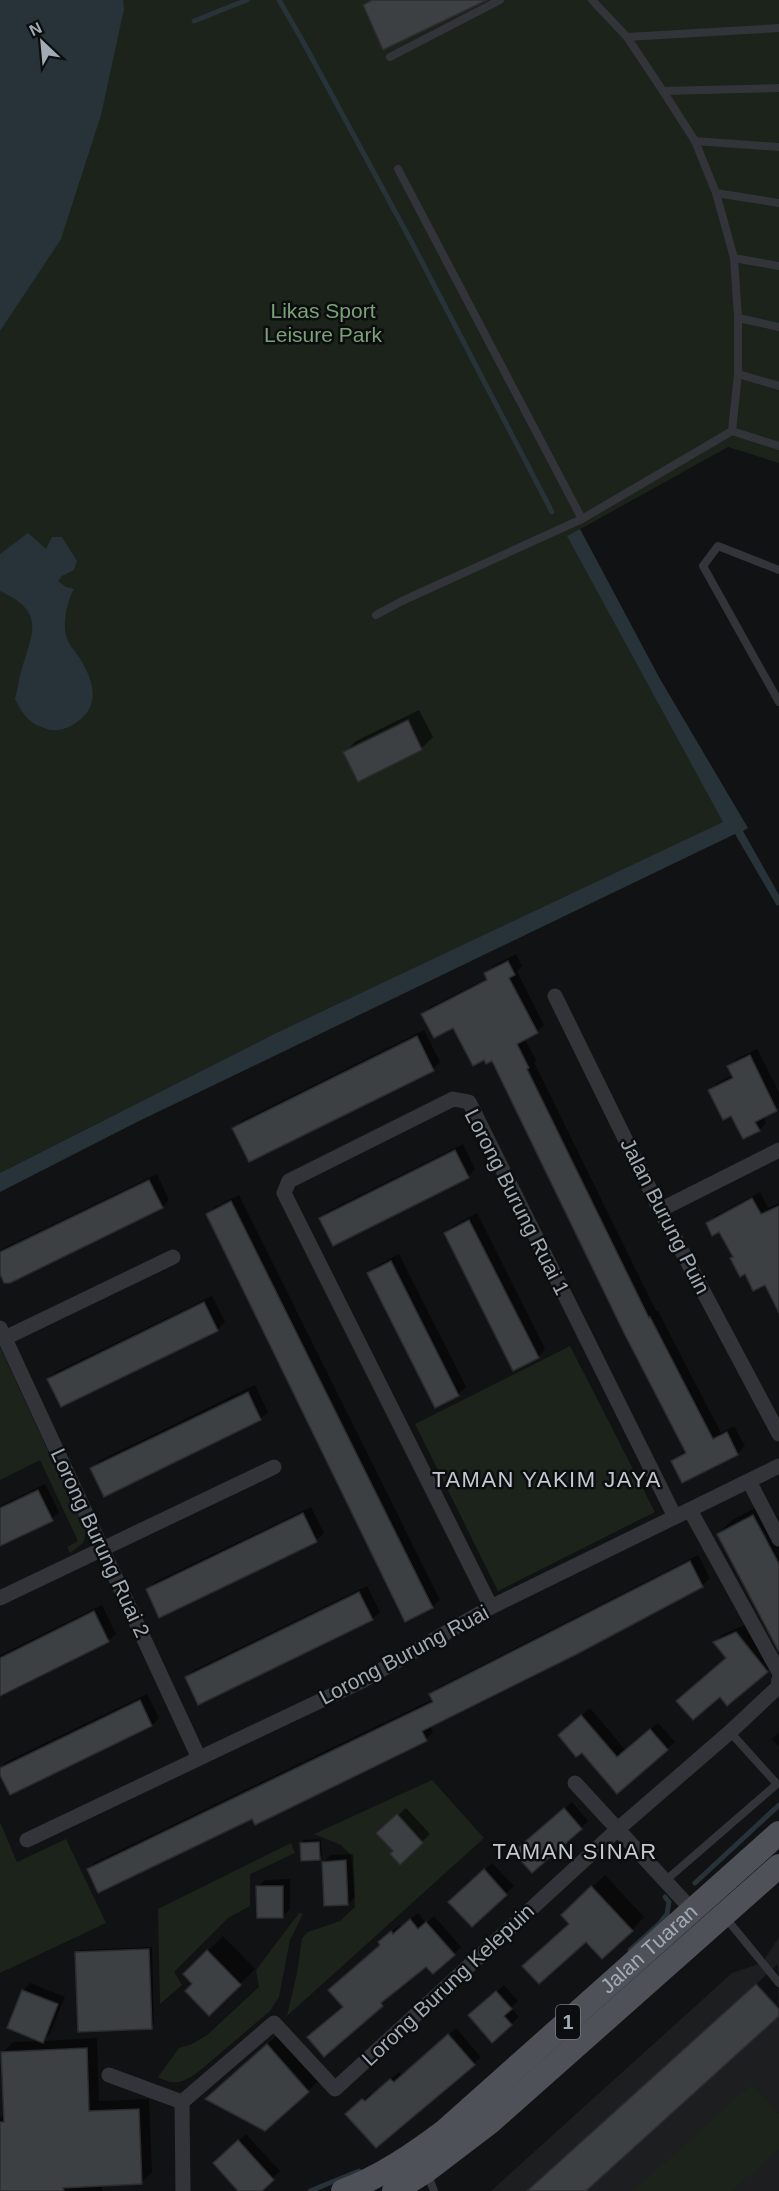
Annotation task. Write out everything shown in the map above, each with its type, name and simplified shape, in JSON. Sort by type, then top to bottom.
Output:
[{"type":"main road","name":"Jalan Tuaran","points":[[343,2191],[363,2184],[413,2154],[446,2130],[779,1833]]},
{"type":"main road","name":"Jalan Tuaran","points":[[394,2191],[430,2181],[489,2123],[724,1916],[778,1863]]},
{"type":"main road","points":[[735,1872],[778,1863]]},
{"type":"street","name":"Jalan Burung Puin","points":[[555,996],[660,1210],[779,1434]]},
{"type":"street","name":"Lorong Burung Ruai 1","points":[[491,1607],[284,1193],[289,1180],[453,1099],[469,1102],[675,1518]]},
{"type":"street","points":[[660,1210],[779,1150]]},
{"type":"street","points":[[3,1333],[173,1257]]},
{"type":"street","name":"Lorong Burung Ruai 2","points":[[3,1333],[200,1758]]},
{"type":"street","name":"Lorong Burung Ruai","points":[[27,1840],[362,1681],[491,1607],[779,1466]]},
{"type":"street","points":[[0,1599],[274,1467]]},
{"type":"street","points":[[749,1481],[779,1539]]},
{"type":"street","points":[[690,1510],[779,1672]]},
{"type":"street","name":"Lorong Burung Kelepuin","points":[[182,2102],[274,2023],[335,2089],[618,1829],[730,1732],[778,1687],[779,1679]]},
{"type":"street","points":[[575,1783],[693,1911]]},
{"type":"street","points":[[109,2075],[182,2102],[183,2191]]},
{"type":"lane","points":[[390,57],[500,0]]},
{"type":"lane","points":[[592,0],[627,37],[663,91],[694,141],[716,194],[734,258],[738,318],[738,374],[732,431]]},
{"type":"lane","points":[[627,37],[779,28]]},
{"type":"lane","points":[[663,91],[779,88]]},
{"type":"lane","points":[[694,141],[779,147]]},
{"type":"lane","points":[[398,169],[582,519]]},
{"type":"lane","points":[[716,194],[779,203]]},
{"type":"lane","points":[[734,258],[779,266]]},
{"type":"lane","points":[[738,318],[779,327]]},
{"type":"lane","points":[[738,374],[779,386]]},
{"type":"lane","points":[[376,615],[582,519],[732,431],[779,446]]},
{"type":"lane","points":[[779,570],[718,546],[703,566],[779,702]]},
{"type":"lane","points":[[665,1881],[778,1785],[730,1732]]},
{"type":"lane","points":[[724,1916],[779,1983]]},
{"type":"shaded area","points":[[0,0],[123,0],[124,9],[101,115],[61,239],[0,331]]},
{"type":"shaded area","points":[[580,529],[660,679],[748,828],[743,831],[779,895],[779,905],[777,906],[735,834],[137,1122],[0,1192],[0,1173],[274,1034],[723,822],[567,536]]},
{"type":"shaded area","points":[[28,533],[46,549],[52,537],[62,537],[77,561],[74,570],[62,576],[58,581],[74,589],[66,614],[66,634],[88,674],[93,691],[90,708],[85,715],[72,725],[59,730],[49,730],[35,724],[22,711],[15,699],[32,634],[32,624],[30,615],[24,607],[0,591],[0,554]]},
{"type":"shaded area","points":[[779,1937],[779,2191],[491,2191],[732,1973],[762,1963]]},
{"type":"green space","name":"Likas Sport Leisure Park","points":[[0,0],[779,0],[779,463],[728,447],[568,536],[724,822],[274,1034],[0,1173]]},
{"type":"green space","points":[[570,1346],[655,1512],[498,1591],[415,1424]]},
{"type":"green space","points":[[0,1347],[86,1533],[83,1543],[70,1553],[67,1547],[78,1541],[40,1460],[0,1480]]},
{"type":"green space","points":[[432,1780],[484,1838],[287,2016],[302,1938],[308,1932],[340,1921],[355,1907],[351,1855],[341,1845],[314,1834]]},
{"type":"green space","points":[[0,1822],[17,1862],[66,1839],[106,1923],[0,1973]]},
{"type":"green space","points":[[291,1843],[295,1853],[250,1874],[250,1906],[228,1918],[174,1972],[182,1985],[160,2004],[158,1909]]},
{"type":"green space","points":[[299,1913],[303,1914],[290,1940],[279,1997],[270,2011],[197,2073],[182,2081],[174,2082],[158,2077],[179,2048],[192,2044],[207,2035],[259,1987],[256,1970]]},
{"type":"green space","points":[[752,2084],[779,2114],[779,2149],[732,2191],[633,2191]]},
{"type":"building","points":[[372,0],[487,0],[383,50],[363,5]]},
{"type":"building","points":[[408,720],[422,750],[358,782],[343,752]]},
{"type":"building","points":[[508,961],[515,975],[509,978],[538,1033],[517,1044],[529,1068],[527,1069],[649,1318],[713,1439],[727,1432],[738,1455],[682,1483],[671,1461],[686,1453],[623,1331],[492,1061],[486,1064],[484,1060],[473,1066],[453,1028],[434,1038],[421,1014],[487,980],[484,973]]},
{"type":"building","points":[[417,1036],[434,1071],[249,1162],[232,1128]]},
{"type":"building","points":[[750,1055],[777,1111],[755,1122],[760,1131],[743,1139],[731,1116],[723,1120],[708,1090],[733,1078],[727,1066]]},
{"type":"building","points":[[455,1150],[469,1178],[333,1246],[319,1218]]},
{"type":"building","points":[[149,1180],[163,1208],[10,1283],[4,1283],[0,1274],[0,1252]]},
{"type":"building","points":[[752,1198],[761,1214],[779,1206],[779,1313],[765,1285],[753,1291],[745,1274],[740,1277],[730,1258],[733,1257],[719,1232],[712,1236],[706,1223]]},
{"type":"building","points":[[231,1201],[433,1608],[405,1622],[206,1214]]},
{"type":"building","points":[[469,1220],[539,1358],[513,1371],[444,1233]]},
{"type":"building","points":[[391,1261],[459,1396],[435,1408],[367,1273]]},
{"type":"building","points":[[204,1302],[218,1331],[61,1407],[47,1379]]},
{"type":"building","points":[[248,1392],[261,1420],[104,1497],[90,1468]]},
{"type":"building","points":[[38,1490],[53,1521],[0,1546],[0,1508]]},
{"type":"building","points":[[303,1513],[317,1542],[159,1618],[146,1589]]},
{"type":"building","points":[[753,1515],[779,1564],[779,1652],[717,1534]]},
{"type":"building","points":[[690,1561],[703,1587],[577,1654],[422,1731],[427,1741],[255,1825],[252,1819],[98,1893],[87,1869],[433,1702],[429,1694]]},
{"type":"building","points":[[359,1592],[373,1620],[198,1705],[185,1677]]},
{"type":"building","points":[[94,1611],[109,1642],[0,1696],[0,1658]]},
{"type":"building","points":[[736,1632],[768,1672],[727,1706],[720,1697],[693,1720],[676,1701],[726,1658],[713,1642]]},
{"type":"building","points":[[140,1700],[152,1726],[10,1795],[0,1775],[0,1768]]},
{"type":"building","points":[[581,1715],[617,1757],[650,1729],[668,1750],[617,1794],[582,1753],[576,1757],[558,1735]]},
{"type":"building","points":[[564,1808],[582,1829],[532,1873],[513,1852]]},
{"type":"building","points":[[397,1814],[423,1843],[400,1865],[390,1854],[393,1851],[376,1833]]},
{"type":"building","points":[[319,1842],[320,1860],[301,1861],[300,1843]]},
{"type":"building","points":[[346,1860],[348,1905],[324,1906],[322,1862]]},
{"type":"building","points":[[484,1869],[507,1895],[472,1927],[448,1902]]},
{"type":"building","points":[[256,1886],[283,1886],[283,1918],[257,1918]]},
{"type":"building","points":[[591,1886],[633,1931],[602,1959],[586,1942],[539,1984],[522,1966],[569,1924],[561,1915]]},
{"type":"building","points":[[410,1919],[418,1929],[426,1922],[455,1955],[433,1974],[426,1967],[381,2003],[383,2006],[324,2057],[307,2037],[343,2007],[328,1990],[380,1945],[378,1942],[391,1931],[393,1934]]},
{"type":"building","points":[[149,1949],[152,2029],[78,2032],[75,1952]]},
{"type":"building","points":[[207,1950],[241,1985],[209,2016],[185,1991],[192,1984],[183,1974]]},
{"type":"building","points":[[756,1984],[779,2009],[779,2016],[586,2191],[527,2191]]},
{"type":"building","points":[[22,1990],[58,2004],[43,2043],[7,2028]]},
{"type":"building","points":[[496,1991],[512,2009],[504,2016],[512,2025],[492,2043],[468,2015]]},
{"type":"building","points":[[448,2034],[475,2065],[376,2148],[345,2114],[362,2099],[365,2101],[390,2079],[394,2082]]},
{"type":"building","points":[[267,2044],[309,2092],[265,2131],[205,2099]]},
{"type":"building","points":[[87,2048],[89,2111],[139,2109],[142,2184],[63,2188],[64,2191],[0,2191],[0,2122],[4,2122],[1,2052]]},
{"type":"building","points":[[238,2140],[274,2180],[262,2191],[238,2191],[213,2163]]},
{"type":"waterway","points":[[194,21],[247,0]]},
{"type":"waterway","points":[[279,0],[411,241],[552,512]]},
{"type":"waterway","points":[[695,1883],[779,1805]]},
{"type":"waterway","points":[[630,1950],[667,1914],[669,1902],[665,1897]]},
{"type":"waterway","points":[[310,2191],[359,2171]]},
{"type":"district","name":"TAMAN YAKIM JAYA","points":[[547,1479]]},
{"type":"district","name":"TAMAN SINAR","points":[[575,1851]]}]
